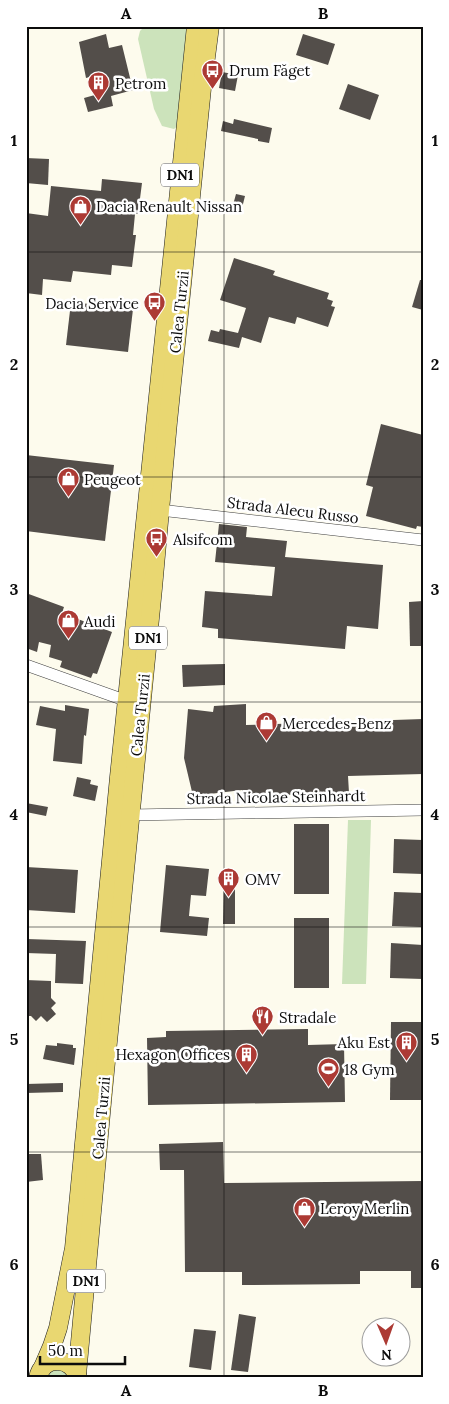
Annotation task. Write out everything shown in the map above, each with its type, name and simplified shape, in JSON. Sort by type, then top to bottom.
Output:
[{"type":"main road","name":"Calea Turzii","points":[[40,1372],[58,1328],[74,1248],[127,700],[196,26]]},
{"type":"main road","name":"Calea Turzii","points":[[78,1376],[130,815],[210,26]]},
{"type":"main road","points":[[40,1372],[52,1362],[63,1361],[72,1366],[78,1376]]},
{"type":"street","name":"Strada Alecu Russo","points":[[160,510],[423,540]]},
{"type":"street","points":[[26,665],[127,700]]},
{"type":"street","name":"Strada Nicolae Steinhardt","points":[[130,815],[423,810]]},
{"type":"green space","points":[[145,26],[189,26],[178,126],[174,129],[162,126],[154,109],[138,39],[140,31]]},
{"type":"green space","points":[[348,820],[371,820],[366,984],[342,984]]},
{"type":"green space","points":[[59,1369],[66,1372],[69,1378],[47,1378],[51,1371]]},
{"type":"building","points":[[106,34],[109,48],[122,45],[133,90],[111,96],[113,106],[88,112],[84,98],[102,93],[97,75],[86,78],[79,42]]},
{"type":"building","points":[[303,34],[335,44],[328,65],[296,55]]},
{"type":"building","points":[[222,72],[238,75],[235,91],[219,88]]},
{"type":"building","points":[[348,84],[379,95],[370,120],[339,109]]},
{"type":"building","points":[[234,119],[272,128],[269,143],[221,131],[223,121],[233,124]]},
{"type":"building","points":[[26,158],[49,159],[48,185],[26,183]]},
{"type":"building","name":"Dacia Renault Nissan","points":[[102,179],[142,183],[138,214],[135,214],[133,235],[136,235],[132,267],[112,265],[111,275],[73,271],[71,282],[43,279],[42,295],[26,293],[26,213],[48,216],[51,186],[101,191]]},
{"type":"building","points":[[236,194],[245,196],[242,208],[233,205]]},
{"type":"building","points":[[234,258],[275,271],[273,275],[329,293],[327,299],[333,301],[331,306],[335,307],[328,327],[297,317],[295,324],[269,317],[261,343],[242,337],[239,348],[208,341],[211,330],[219,332],[220,329],[238,333],[246,308],[220,300]]},
{"type":"building","points":[[420,280],[423,280],[423,310],[412,307]]},
{"type":"building","points":[[71,302],[133,309],[128,352],[66,345]]},
{"type":"building","points":[[381,424],[423,435],[423,527],[417,526],[416,529],[366,516],[373,487],[366,485]]},
{"type":"building","name":"Peugeot","points":[[26,455],[114,465],[105,541],[26,531]]},
{"type":"building","points":[[219,524],[247,527],[246,537],[287,541],[285,557],[383,565],[378,629],[347,626],[345,649],[218,638],[218,629],[202,627],[205,591],[272,596],[275,567],[215,562]]},
{"type":"building","name":"Audi","points":[[26,593],[64,607],[62,613],[112,632],[97,674],[93,673],[91,678],[60,667],[62,661],[49,657],[51,645],[39,642],[37,652],[26,648]]},
{"type":"building","points":[[423,601],[423,646],[410,646],[409,602]]},
{"type":"building","points":[[225,664],[225,685],[183,687],[182,665]]},
{"type":"building","name":"Mercedes-Benz","points":[[246,704],[246,725],[423,719],[423,774],[348,776],[349,793],[243,796],[242,790],[193,796],[184,758],[188,709],[213,712],[214,706]]},
{"type":"building","points":[[65,705],[89,709],[86,736],[84,735],[82,764],[53,761],[56,729],[36,725],[40,706],[65,711]]},
{"type":"building","points":[[77,777],[91,780],[90,784],[98,786],[95,801],[73,796]]},
{"type":"building","points":[[26,803],[48,807],[46,816],[26,812]]},
{"type":"building","points":[[294,824],[329,824],[329,894],[294,894]]},
{"type":"building","points":[[394,839],[423,840],[423,874],[393,873]]},
{"type":"building","name":"OMV","points":[[166,865],[209,869],[206,896],[191,895],[189,916],[209,918],[207,936],[160,932]]},
{"type":"building","points":[[26,867],[78,870],[75,913],[26,910]]},
{"type":"building","name":"OMV","points":[[224,871],[235,871],[235,924],[223,924]]},
{"type":"building","points":[[394,892],[423,893],[423,927],[392,926]]},
{"type":"building","points":[[294,918],[329,918],[329,988],[294,988]]},
{"type":"building","points":[[27,939],[86,941],[83,984],[55,983],[56,954],[26,953]]},
{"type":"building","points":[[391,943],[423,945],[423,979],[390,978]]},
{"type":"building","points":[[26,980],[51,981],[51,998],[56,1003],[51,1008],[56,1014],[47,1022],[41,1016],[36,1021],[31,1016],[26,1016]]},
{"type":"building","name":"Aku Est","points":[[391,1022],[423,1022],[423,1100],[390,1100]]},
{"type":"building","name":"Hexagon Offices","points":[[308,1029],[308,1045],[344,1044],[345,1102],[148,1105],[147,1038],[166,1037],[166,1031]]},
{"type":"building","points":[[57,1043],[73,1045],[73,1048],[76,1048],[74,1065],[43,1059],[46,1045],[57,1046]]},
{"type":"building","points":[[63,1083],[63,1092],[26,1093],[26,1084]]},
{"type":"building","name":"Leroy Merlin","points":[[223,1142],[224,1183],[423,1181],[423,1288],[411,1288],[411,1271],[360,1271],[360,1284],[242,1285],[242,1272],[185,1272],[184,1170],[160,1170],[159,1144]]},
{"type":"building","points":[[26,1154],[41,1154],[43,1180],[26,1182]]},
{"type":"building","points":[[239,1314],[256,1317],[248,1372],[231,1370]]},
{"type":"building","points":[[194,1329],[216,1331],[211,1370],[189,1367]]},
{"type":"place","name":"Drum Făget","points":[[213,89]]},
{"type":"place","name":"Petrom","points":[[99,102]]},
{"type":"place","name":"Dacia Renault Nissan","points":[[80,225]]},
{"type":"place","name":"Dacia Service","points":[[155,322]]},
{"type":"place","name":"Peugeot","points":[[68,498]]},
{"type":"place","name":"Alsifcom","points":[[157,558]]},
{"type":"place","name":"Audi","points":[[68,640]]},
{"type":"place","name":"Mercedes-Benz","points":[[266,742]]},
{"type":"place","name":"OMV","points":[[229,898]]},
{"type":"place","name":"Stradale","points":[[263,1036]]},
{"type":"place","name":"Aku Est","points":[[406,1061]]},
{"type":"place","name":"Hexagon Offices","points":[[246,1073]]},
{"type":"place","name":"18 Gym","points":[[328,1088]]},
{"type":"place","name":"Leroy Merlin","points":[[304,1227]]}]
